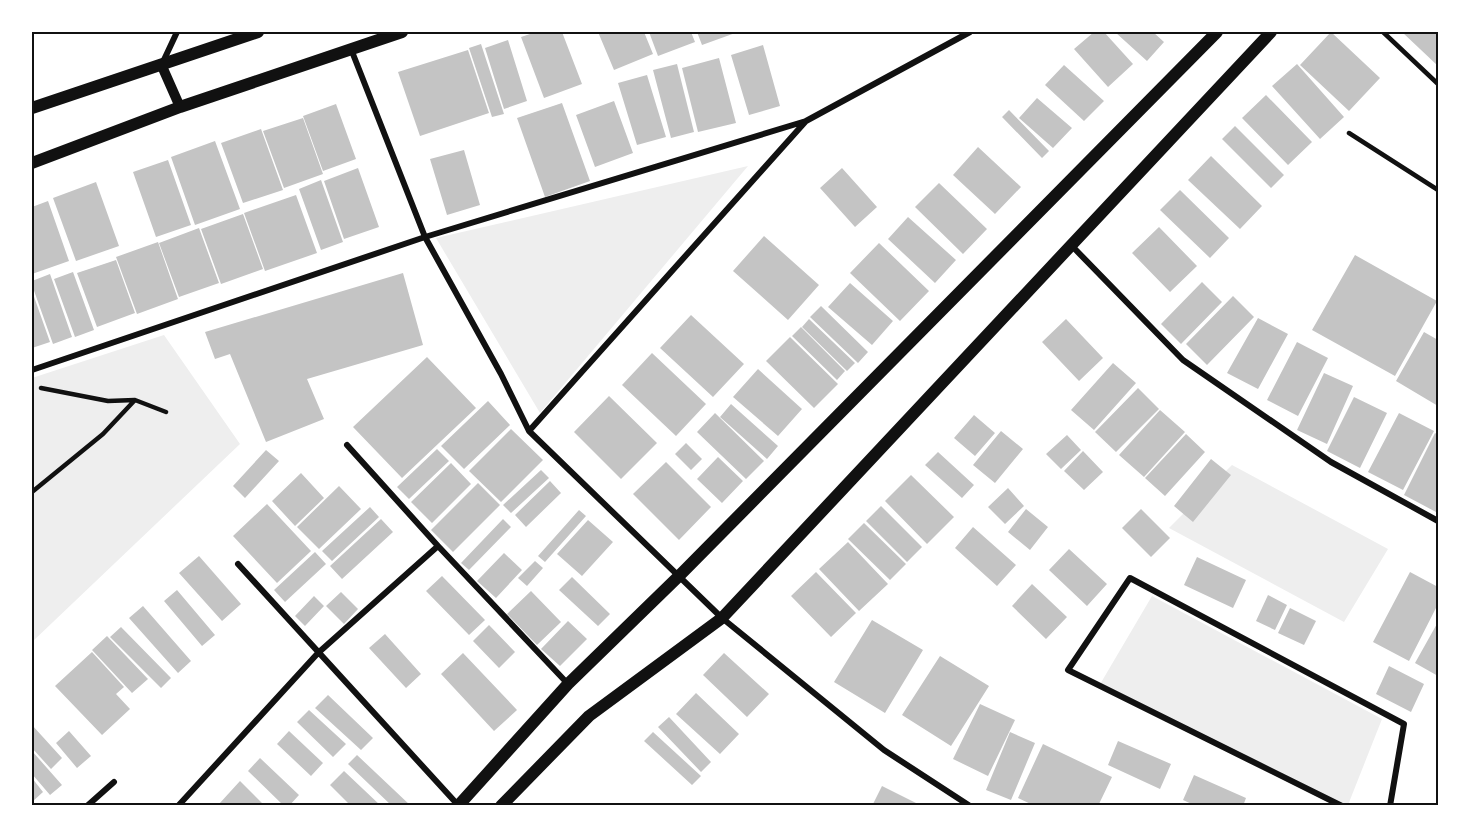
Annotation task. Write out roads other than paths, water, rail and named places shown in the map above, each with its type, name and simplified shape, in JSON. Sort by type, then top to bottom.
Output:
[{"type":"main road","points":[[32,108],[258,32]]},
{"type":"main road","points":[[32,163],[180,107],[402,32]]},
{"type":"main road","points":[[458,805],[568,684],[679,576],[1216,32]]},
{"type":"main road","points":[[501,806],[589,716],[722,618],[1271,32]]},
{"type":"street","points":[[177,32],[161,64],[180,107]]},
{"type":"street","points":[[32,370],[424,237],[806,121],[970,32]]},
{"type":"street","points":[[350,49],[424,237],[501,374],[529,431],[722,618],[884,750],[970,806]]},
{"type":"street","points":[[529,431],[806,121]]},
{"type":"street","points":[[1071,244],[1183,360],[1331,462],[1438,520]]},
{"type":"street","points":[[347,445],[568,684]]},
{"type":"street","points":[[178,806],[318,653],[438,546]]},
{"type":"street","points":[[238,564],[458,805]]},
{"type":"street","points":[[1342,806],[1068,670],[1130,578],[1404,724],[1390,806]]},
{"type":"street","points":[[87,806],[114,782]]},
{"type":"lane","points":[[1383,32],[1438,84]]},
{"type":"lane","points":[[1349,133],[1438,190]]},
{"type":"lane","points":[[41,388],[108,400],[135,400],[166,412]]},
{"type":"lane","points":[[32,492],[103,434],[135,400]]}]
